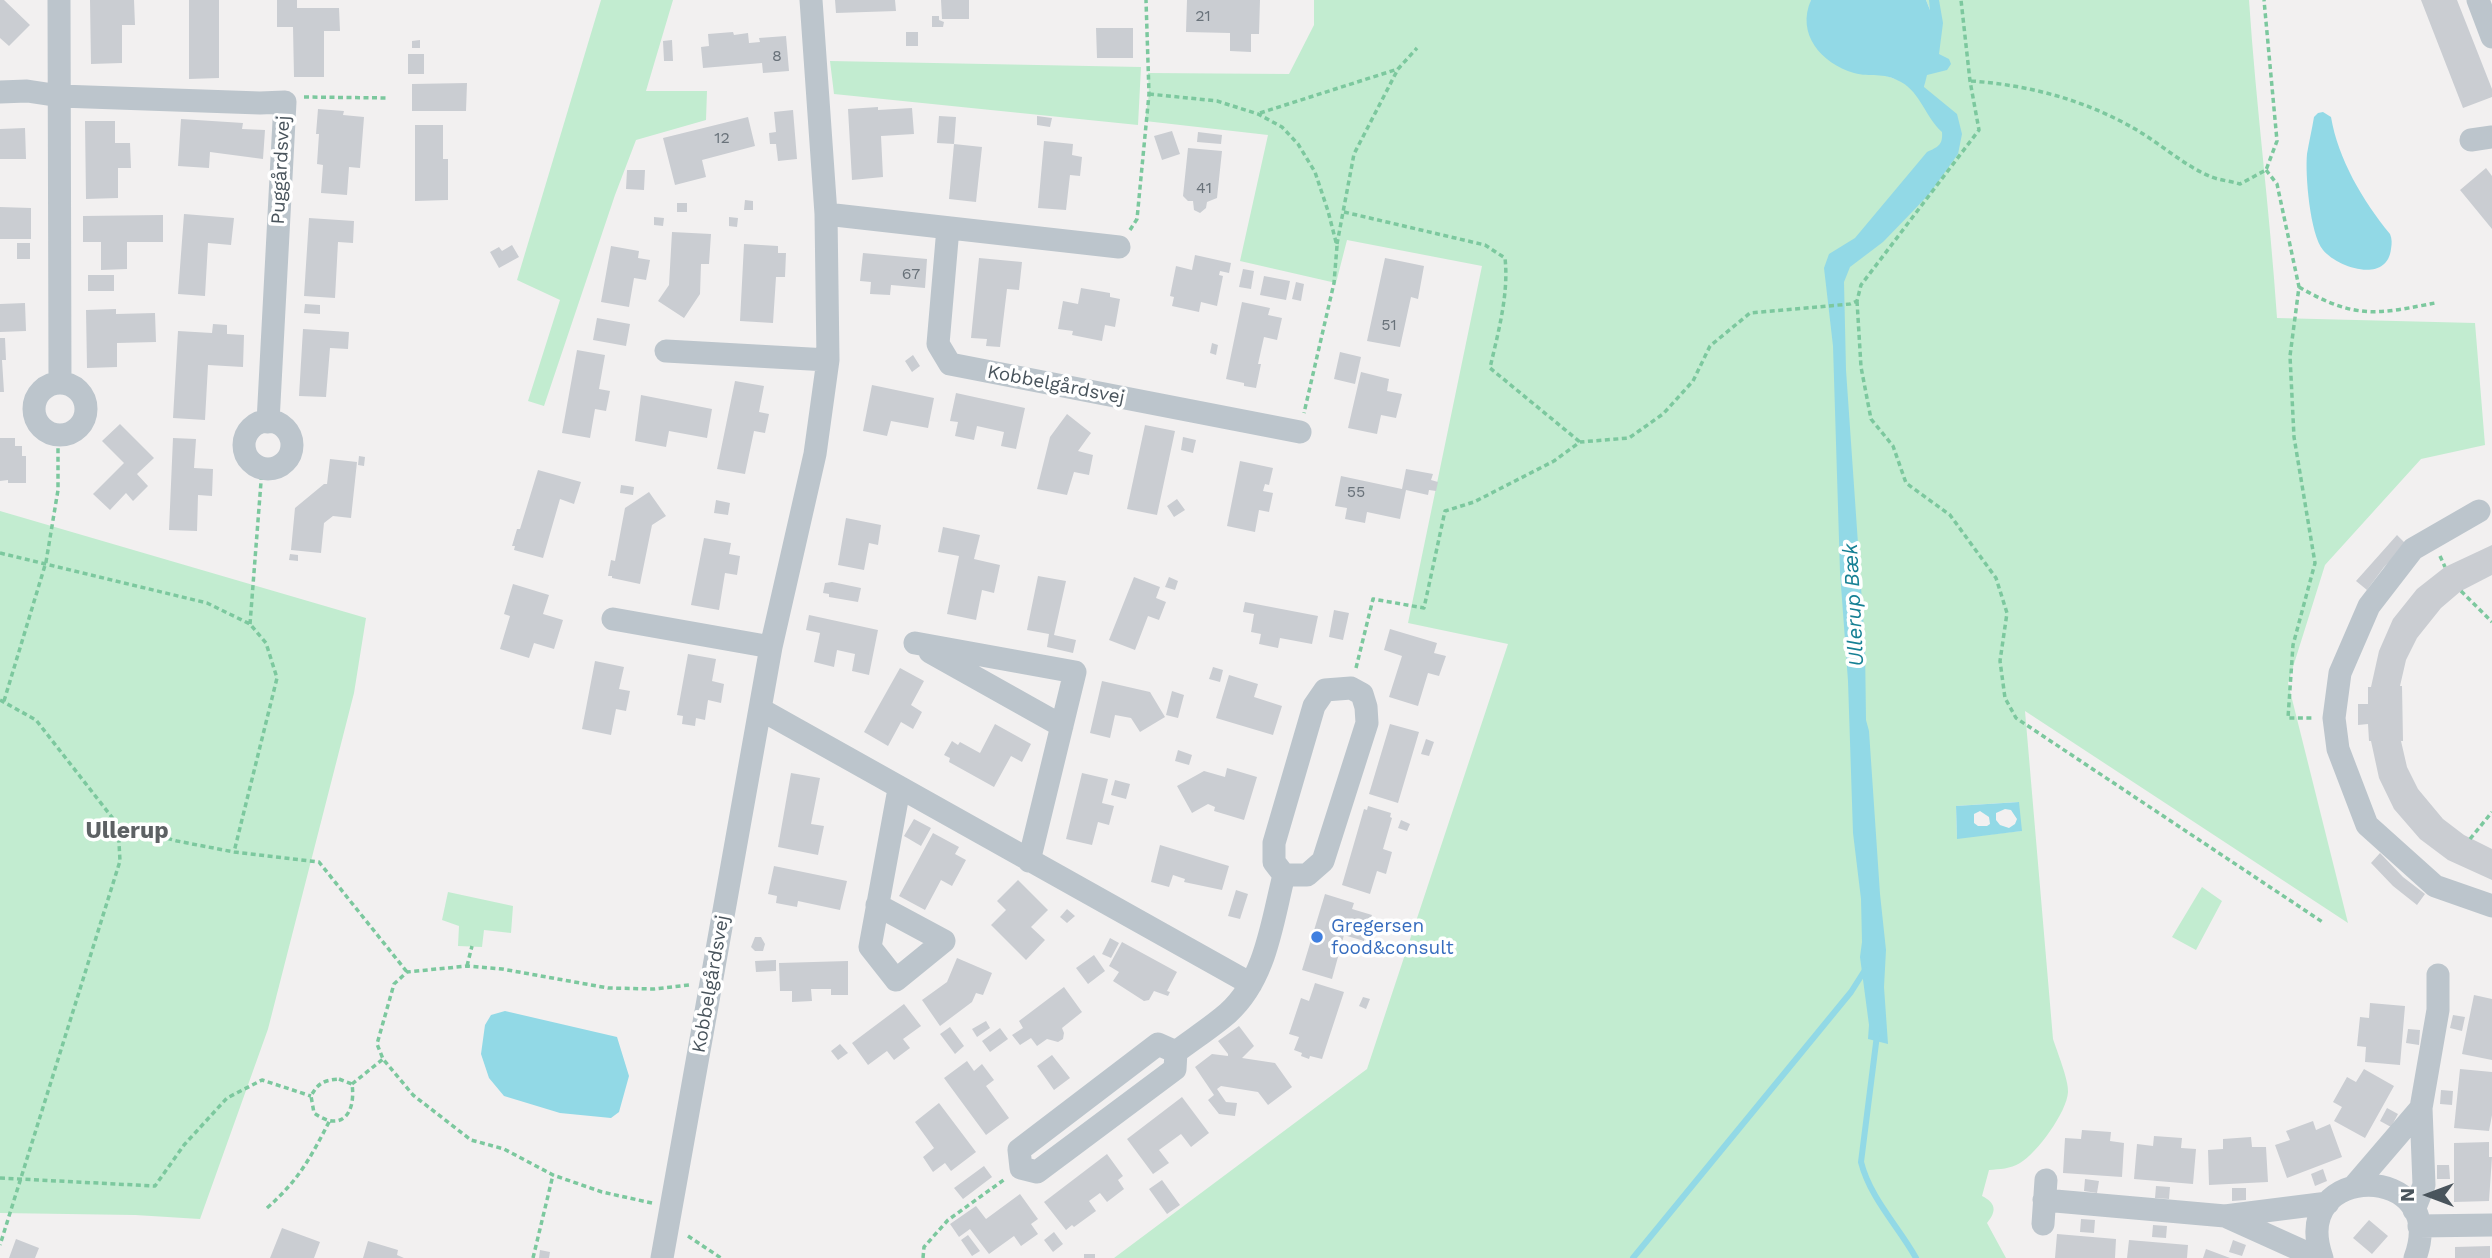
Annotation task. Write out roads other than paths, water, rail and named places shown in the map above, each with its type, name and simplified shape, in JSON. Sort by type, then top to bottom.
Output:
[{"type":"street","points":[[59,0],[60,383]]},
{"type":"street","name":"Kobbelgårdsvej","points":[[662,1258],[771,647],[815,454],[828,360],[827,214],[811,0]]},
{"type":"street","points":[[2478,0],[2492,37]]},
{"type":"street","name":"Puggårdsvej","points":[[0,92],[285,102],[268,422]]},
{"type":"street","points":[[827,214],[1119,247]]},
{"type":"street","name":"Kobbelgårdsvej","points":[[948,228],[938,344],[950,364],[1300,432]]},
{"type":"street","points":[[666,351],[828,360]]},
{"type":"street","points":[[60,383],[68,383],[81,393],[86,414],[77,429],[58,435],[41,426],[35,413],[35,405],[44,389],[60,383]]},
{"type":"street","points":[[268,422],[284,428],[289,434],[292,446],[285,463],[271,469],[254,464],[248,458],[244,445],[251,428],[268,422]]},
{"type":"street","points":[[2479,511],[2413,549],[2369,606],[2340,673],[2334,718],[2338,749],[2367,825],[2434,886],[2492,906]]},
{"type":"street","points":[[613,619],[771,647]]},
{"type":"street","points":[[1029,862],[1062,726],[1075,672],[915,643],[1062,726]]},
{"type":"street","points":[[1350,688],[1362,694],[1367,723],[1323,861],[1307,875],[1284,875],[1274,862],[1274,843],[1314,706],[1325,690],[1350,688]]},
{"type":"street","points":[[760,709],[1251,984]]},
{"type":"street","points":[[877,905],[899,789]]},
{"type":"street","points":[[1021,1168],[1037,1172],[1175,1069],[1176,1052],[1229,1012],[1251,984],[1265,952],[1284,875]]},
{"type":"street","points":[[2416,1258],[2420,1242],[2417,1218],[2424,1185],[2421,1108],[2438,1010],[2438,975]]},
{"type":"street","points":[[2355,1185],[2421,1108]]},
{"type":"street","points":[[2320,1258],[2317,1231],[2320,1216],[2328,1203],[2340,1192],[2355,1185],[2389,1187],[2403,1197],[2417,1218]]},
{"type":"street","points":[[2043,1224],[2045,1190],[2225,1216],[2328,1203]]},
{"type":"street","points":[[2225,1216],[2320,1258]]},
{"type":"street","points":[[2417,1218],[2492,1225]]},
{"type":"water","points":[[1811,0],[1926,0],[1930,10],[1929,0],[1939,0],[1943,23],[1939,54],[1949,59],[1951,64],[1947,70],[1927,75],[1924,87],[1957,114],[1962,134],[1958,154],[1930,193],[1883,242],[1850,267],[1844,282],[1846,370],[1865,645],[1866,720],[1886,950],[1884,987],[1888,1044],[1868,1039],[1869,1025],[1860,957],[1861,899],[1853,833],[1848,681],[1840,572],[1833,346],[1824,268],[1829,254],[1855,238],[1927,152],[1939,145],[1942,132],[1908,86],[1888,77],[1854,73],[1842,68],[1814,46],[1807,24]]},
{"type":"water","points":[[2323,112],[2331,117],[2339,148],[2353,179],[2390,234],[2392,241],[2388,260],[2381,266],[2372,269],[2350,267],[2330,257],[2318,242],[2309,204],[2307,154],[2314,117]]},
{"type":"water","points":[[2019,802],[2022,831],[1957,839],[1956,806]],"holes":[[[2005,809],[2011,810],[2017,819],[2009,828],[2000,825],[1996,820],[1996,813]],[[1980,811],[1989,817],[1990,824],[1987,826],[1974,823],[1974,814]]]},
{"type":"water","points":[[505,1011],[617,1037],[629,1076],[619,1112],[611,1118],[560,1113],[504,1096],[489,1078],[481,1054],[485,1025],[491,1015]]},
{"type":"waterway","points":[[1633,1258],[1851,992],[1865,970]]},
{"type":"waterway","name":"Ullerup Bæk","points":[[1877,1035],[1861,1162],[1871,1188],[1916,1258]]},
{"type":"place","name":"Gregersen food&consult","points":[[1317,937]]},
{"type":"district","name":"Ullerup","points":[[127,831]]}]
